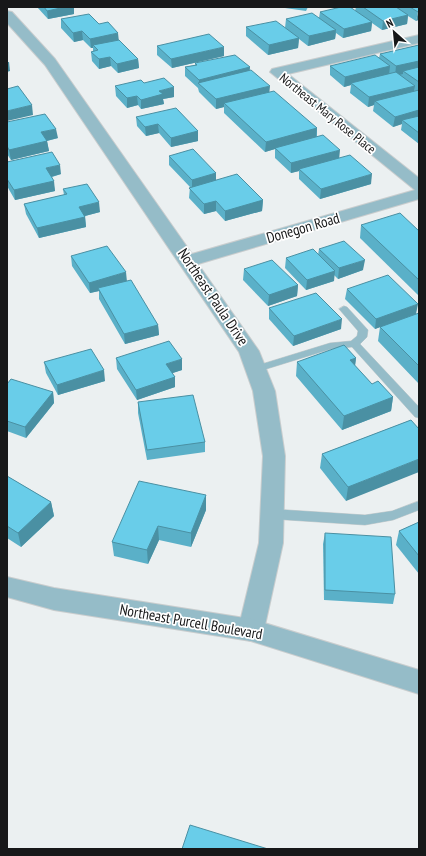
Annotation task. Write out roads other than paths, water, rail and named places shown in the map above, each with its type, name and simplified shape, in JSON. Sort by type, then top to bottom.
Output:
[{"type":"street","name":"Northeast Paula Drive","points":[[7,15],[50,62],[249,351],[264,391],[274,456],[271,543],[251,630]]},
{"type":"street","name":"Northeast Mary Rose Place","points":[[419,39],[277,72],[419,186]]},
{"type":"street","name":"Donegon Road","points":[[187,261],[419,194]]},
{"type":"street","name":"Northeast Purcell Boulevard","points":[[7,587],[54,600],[251,630],[419,682]]},
{"type":"lane","points":[[256,369],[330,346],[354,344],[362,337],[363,330],[344,309]]},
{"type":"lane","points":[[354,344],[419,414]]},
{"type":"lane","points":[[272,514],[365,520],[393,516],[419,505]]}]
